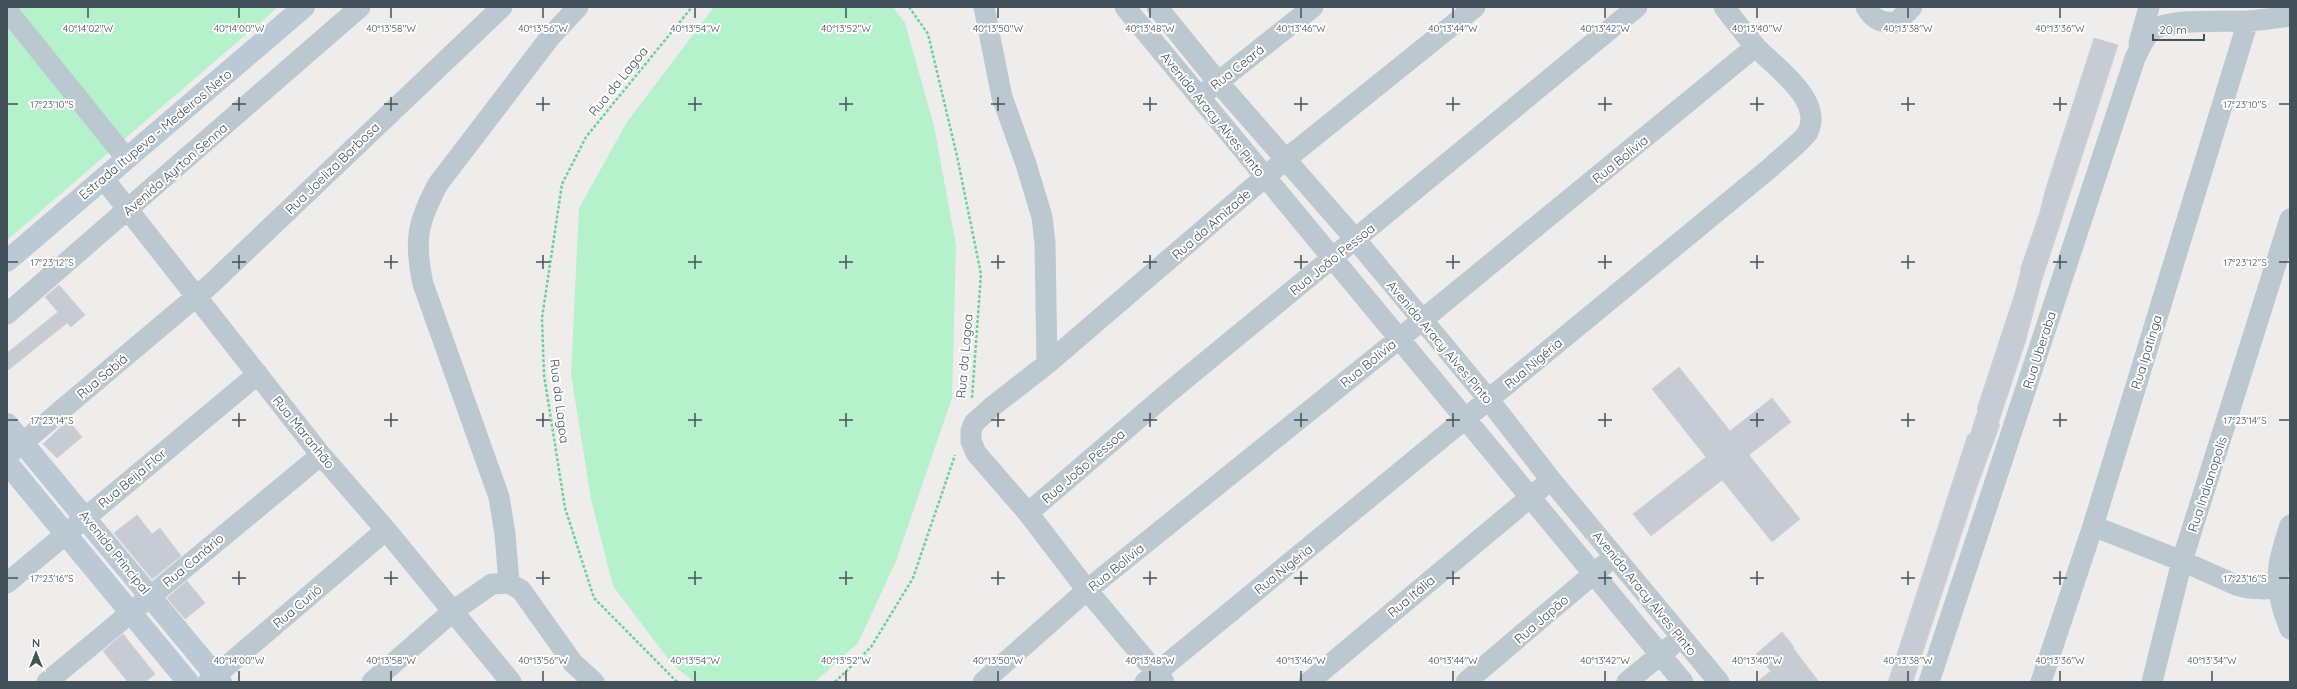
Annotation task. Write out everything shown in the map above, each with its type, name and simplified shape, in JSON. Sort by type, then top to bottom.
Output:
[{"type":"street","name":"Estrada Itupeva - Medeiros Neto","points":[[7,261],[304,7]]},
{"type":"street","name":"Avenida Ayrton Senna","points":[[7,314],[360,7]]},
{"type":"street","name":"Rua Joeliza Barbosa","points":[[196,295],[502,7]]},
{"type":"street","points":[[509,582],[505,534],[499,497],[423,284],[416,254],[419,230],[429,201],[438,184],[551,36],[578,7]]},
{"type":"street","points":[[984,7],[1002,97],[1026,164],[1042,217],[1045,243],[1047,364]]},
{"type":"street","name":"Avenida Aracy Alves Pinto","points":[[1157,7],[1218,82],[1356,240],[1422,321],[1490,400],[1551,480],[1615,555],[1719,682]]},
{"type":"street","name":"Rua Ceará","points":[[1199,97],[1313,7]]},
{"type":"street","name":"Rua da Amizade","points":[[967,451],[971,441],[971,431],[974,423],[1047,364],[1264,177],[1476,7]]},
{"type":"street","name":"Rua João Pessoa","points":[[1028,513],[1168,392],[1333,259],[1637,7]]},
{"type":"street","points":[[1724,7],[1755,47]]},
{"type":"street","points":[[1866,7],[1872,16],[1882,23],[1897,22],[1912,7]]},
{"type":"street","points":[[2135,58],[2149,7]]},
{"type":"street","points":[[7,10],[126,158]]},
{"type":"street","name":"Avenida Aracy Alves Pinto","points":[[1135,10],[1199,97],[1264,177],[1400,337],[1529,498],[1683,682]]},
{"type":"street","points":[[2248,21],[2290,16]]},
{"type":"street","name":"Rua Uberaba","points":[[1929,682],[2135,58],[2144,40],[2152,30],[2161,26],[2187,22],[2248,21]]},
{"type":"street","name":"Rua Ipatinga","points":[[2041,682],[2093,526],[2248,21]]},
{"type":"street","name":"Rua Nigéria","points":[[1156,679],[1770,168],[1808,133],[1811,120],[1807,103],[1796,86],[1755,47]]},
{"type":"street","name":"Rua Bolívia","points":[[983,682],[1087,590],[1400,337],[1422,321],[1755,47]]},
{"type":"street","name":"Rua Maranhão","points":[[103,178],[129,209],[321,455],[386,530],[511,682]]},
{"type":"street","name":"Rua Indianopolís","points":[[2152,682],[2182,561],[2290,219]]},
{"type":"street","name":"Rua Sabiá","points":[[15,449],[196,295]]},
{"type":"street","name":"Rua Beija Flor","points":[[7,583],[258,374]]},
{"type":"street","name":"Avenida Principal","points":[[7,424],[15,449],[86,517],[150,595],[215,680]]},
{"type":"street","points":[[967,451],[1028,513],[1156,679]]},
{"type":"street","name":"Rua Canário","points":[[47,682],[150,595],[321,455]]},
{"type":"street","name":"Avenida Principal","points":[[7,463],[188,682]]},
{"type":"street","name":"Rua Itália","points":[[1309,682],[1551,480]]},
{"type":"street","points":[[2290,525],[2279,558],[2278,585],[2279,602],[2290,628]]},
{"type":"street","points":[[2093,526],[2248,588],[2265,589],[2278,585]]},
{"type":"street","name":"Rua Curió","points":[[215,680],[386,530]]},
{"type":"street","name":"Rua Japão","points":[[1466,682],[1615,555]]},
{"type":"street","points":[[372,682],[453,611],[492,584],[509,582],[521,590],[573,663],[594,682]]},
{"type":"street","points":[[1627,682],[1681,637]]},
{"type":"path","name":"Rua da Lagoa","points":[[677,682],[594,598],[565,508],[544,375],[542,318],[562,184],[586,137],[692,7]]},
{"type":"path","name":"Rua da Lagoa","points":[[909,7],[928,34],[957,156],[981,274],[972,400]]},
{"type":"path","points":[[835,682],[872,647],[913,578],[967,451]]},
{"type":"green space","points":[[7,7],[278,7],[7,240]]},
{"type":"green space","points":[[714,7],[893,7],[905,23],[934,126],[956,245],[952,398],[896,561],[858,643],[815,682],[694,682],[672,664],[613,586],[591,499],[571,374],[579,208],[627,122]]},
{"type":"building","points":[[2094,38],[2118,45],[2041,283],[2025,343],[1998,424],[2000,424],[1977,487],[1913,682],[1888,682],[1968,434],[1970,435],[1978,410],[1977,409],[2016,290],[2020,270],[2040,212],[2045,191]]},
{"type":"building","points":[[59,285],[85,315],[71,327],[67,323],[7,371],[7,353],[58,312],[45,297]]},
{"type":"building","points":[[1679,367],[1730,431],[1772,398],[1791,422],[1749,455],[1800,519],[1772,542],[1722,480],[1651,536],[1633,514],[1706,457],[1652,389]]},
{"type":"building","points":[[68,420],[82,437],[57,458],[43,444]]},
{"type":"building","points":[[137,515],[152,534],[160,528],[181,556],[152,579],[114,533]]},
{"type":"building","points":[[187,581],[205,603],[185,619],[167,598]]},
{"type":"building","points":[[1782,632],[1819,682],[1757,682],[1771,671],[1756,654]]},
{"type":"building","points":[[123,634],[155,674],[145,682],[128,682],[103,651]]}]
